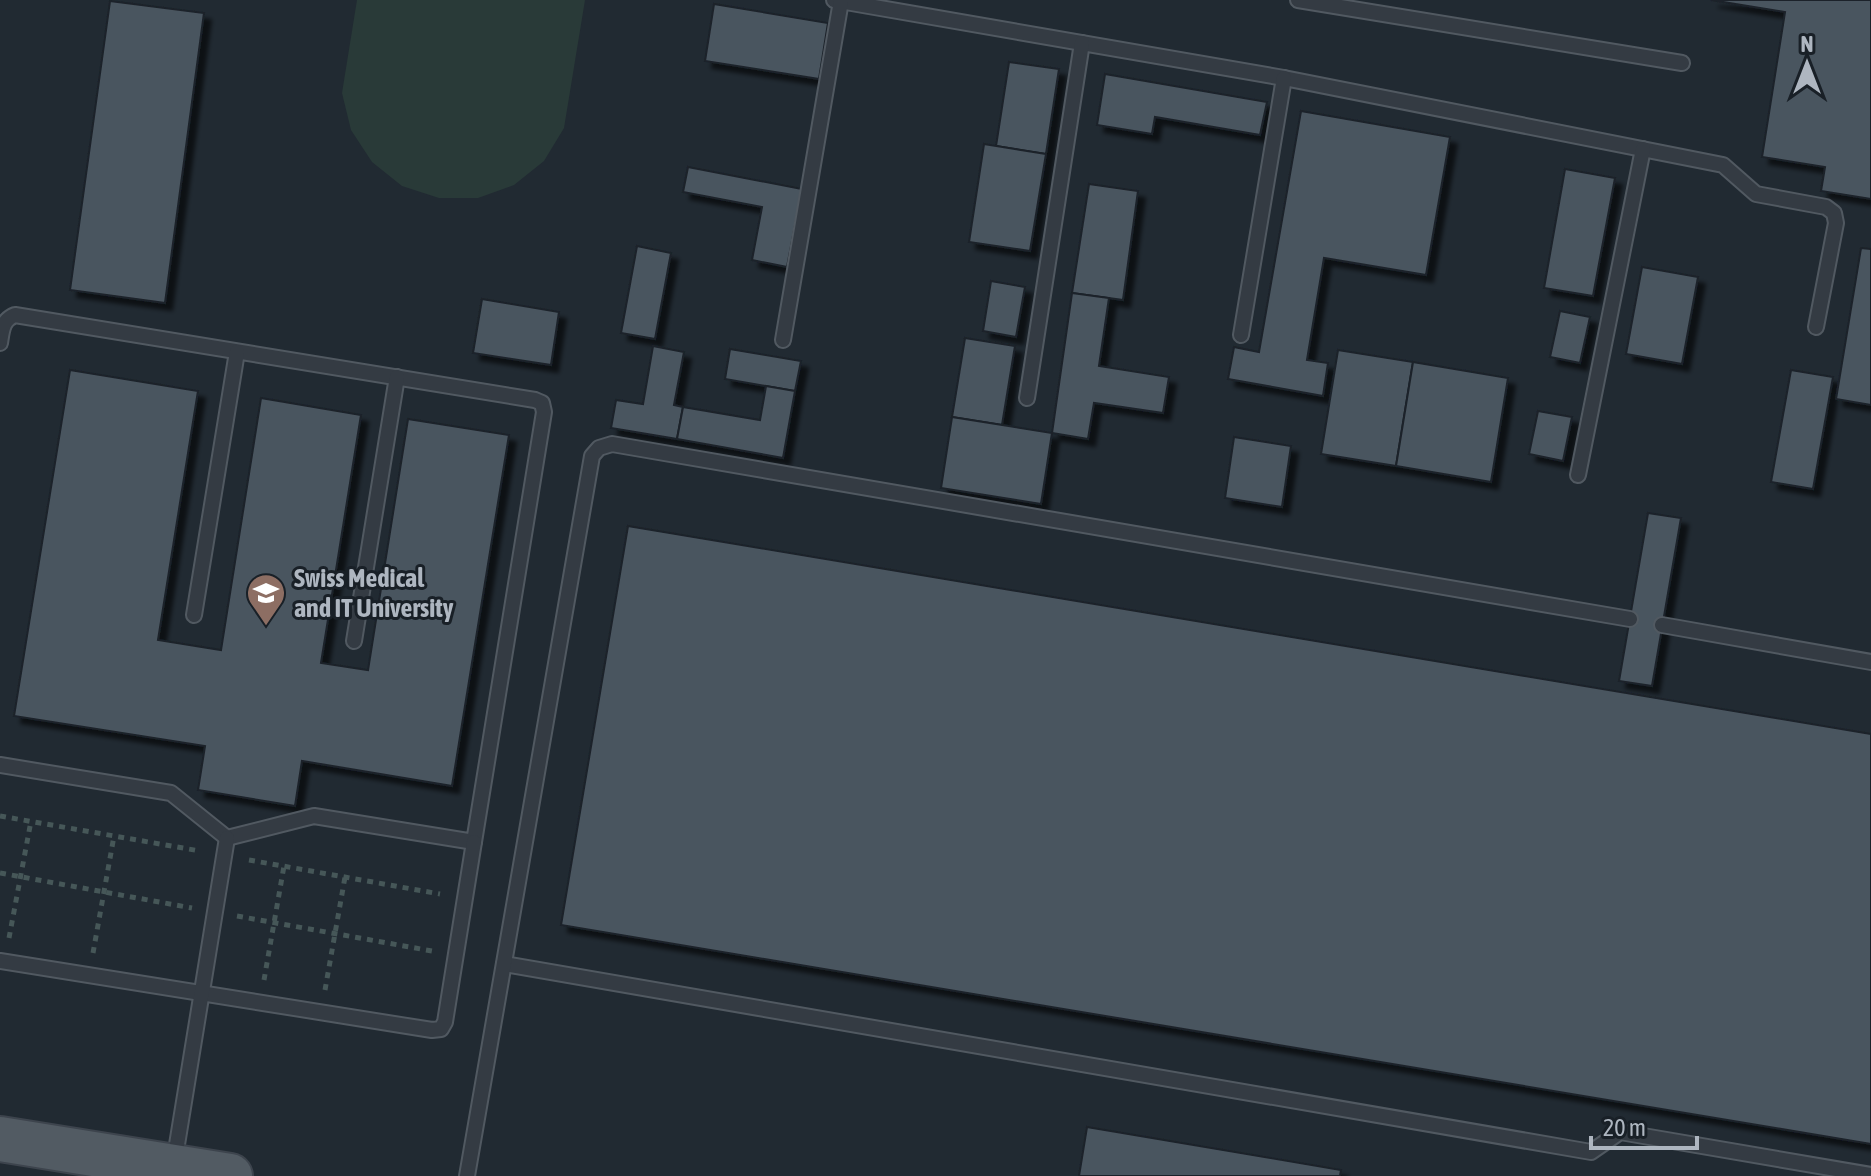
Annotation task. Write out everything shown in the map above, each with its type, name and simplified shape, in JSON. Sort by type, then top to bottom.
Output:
[{"type":"main road","points":[[0,1139],[230,1176]]},
{"type":"lane","points":[[1298,0],[1682,63]]},
{"type":"lane","points":[[783,340],[837,1],[1284,78],[1723,165],[1756,194],[1826,207],[1834,213],[1836,223],[1816,327]]},
{"type":"lane","points":[[1027,398],[1082,43]]},
{"type":"lane","points":[[1241,335],[1284,78]]},
{"type":"lane","points":[[1578,475],[1643,149]]},
{"type":"lane","points":[[0,343],[3,324],[15,315],[535,400],[542,403],[544,412],[445,1022],[441,1029],[3,961]]},
{"type":"lane","points":[[194,615],[237,352]]},
{"type":"lane","points":[[354,641],[397,377]]},
{"type":"lane","points":[[467,1176],[592,456],[599,448],[612,444],[1630,619]]},
{"type":"lane","points":[[1662,625],[1871,662]]},
{"type":"lane","points":[[0,765],[171,793],[227,838]]},
{"type":"lane","points":[[227,838],[314,816],[474,842]]},
{"type":"lane","points":[[173,1167],[227,838]]},
{"type":"lane","points":[[504,964],[1591,1152],[1620,1132],[1871,1175]]},
{"type":"path","points":[[3,961],[31,821]]},
{"type":"path","points":[[89,974],[114,836]]},
{"type":"path","points":[[260,1002],[284,866]]},
{"type":"path","points":[[321,1012],[345,877]]},
{"type":"shaded area","points":[[357,0],[585,0],[564,128],[544,161],[514,185],[478,198],[439,198],[402,186],[372,162],[351,130],[342,93]]},
{"type":"building","points":[[1711,0],[1871,0],[1871,199],[1821,191],[1825,167],[1762,157],[1785,12]]},
{"type":"building","points":[[110,1],[204,13],[165,303],[70,290]]},
{"type":"building","points":[[714,4],[828,23],[819,79],[705,61]]},
{"type":"building","points":[[1009,62],[1059,69],[1046,154],[996,146]]},
{"type":"building","points":[[1105,74],[1267,102],[1260,135],[1155,117],[1152,134],[1097,125]]},
{"type":"building","points":[[1301,111],[1450,137],[1426,275],[1324,258],[1307,360],[1328,363],[1323,396],[1228,379],[1234,347],[1259,352]]},
{"type":"building","points":[[984,144],[1046,154],[1030,251],[969,242]]},
{"type":"building","points":[[688,167],[802,189],[787,267],[752,260],[762,207],[683,192]]},
{"type":"building","points":[[1565,169],[1615,178],[1593,296],[1544,288]]},
{"type":"building","points":[[1089,184],[1138,191],[1123,300],[1072,293]]},
{"type":"building","points":[[637,246],[671,253],[655,339],[621,333]]},
{"type":"building","points":[[1861,248],[1871,249],[1871,405],[1836,399]]},
{"type":"building","points":[[1642,267],[1698,277],[1682,364],[1626,354]]},
{"type":"building","points":[[991,281],[1025,287],[1016,337],[983,331]]},
{"type":"building","points":[[1072,293],[1109,298],[1099,366],[1169,377],[1163,413],[1094,403],[1088,439],[1052,433]]},
{"type":"building","points":[[482,299],[559,312],[551,365],[473,353]]},
{"type":"building","points":[[1560,311],[1590,317],[1580,363],[1550,357]]},
{"type":"building","points":[[965,338],[1015,346],[1002,425],[952,417]]},
{"type":"building","points":[[653,346],[684,352],[674,405],[683,407],[677,439],[611,428],[616,400],[643,404]]},
{"type":"building","points":[[730,349],[801,361],[795,391],[725,379]]},
{"type":"building","points":[[1338,350],[1413,362],[1396,466],[1321,454]]},
{"type":"building","points":[[1413,362],[1508,378],[1491,482],[1396,466]]},
{"type":"building","points":[[70,370],[198,391],[158,640],[221,650],[261,398],[361,415],[321,663],[368,670],[408,419],[509,435],[452,786],[302,761],[295,806],[198,790],[205,746],[14,716]]},
{"type":"building","points":[[1791,370],[1833,377],[1813,489],[1771,482]]},
{"type":"building","points":[[766,386],[795,391],[783,458],[677,439],[683,407],[760,420]]},
{"type":"building","points":[[1538,411],[1572,417],[1563,461],[1529,454]]},
{"type":"building","points":[[952,417],[1052,433],[1041,504],[941,488]]},
{"type":"building","points":[[1234,437],[1291,446],[1282,507],[1225,498]]},
{"type":"building","points":[[1648,513],[1681,518],[1652,686],[1619,681]]},
{"type":"building","points":[[628,526],[1871,734],[1871,1144],[561,925]]},
{"type":"building","points":[[1087,1127],[1341,1170],[1340,1176],[1079,1176]]},
{"type":"place","name":"Swiss Medical and IT University","points":[[266,627]]}]
